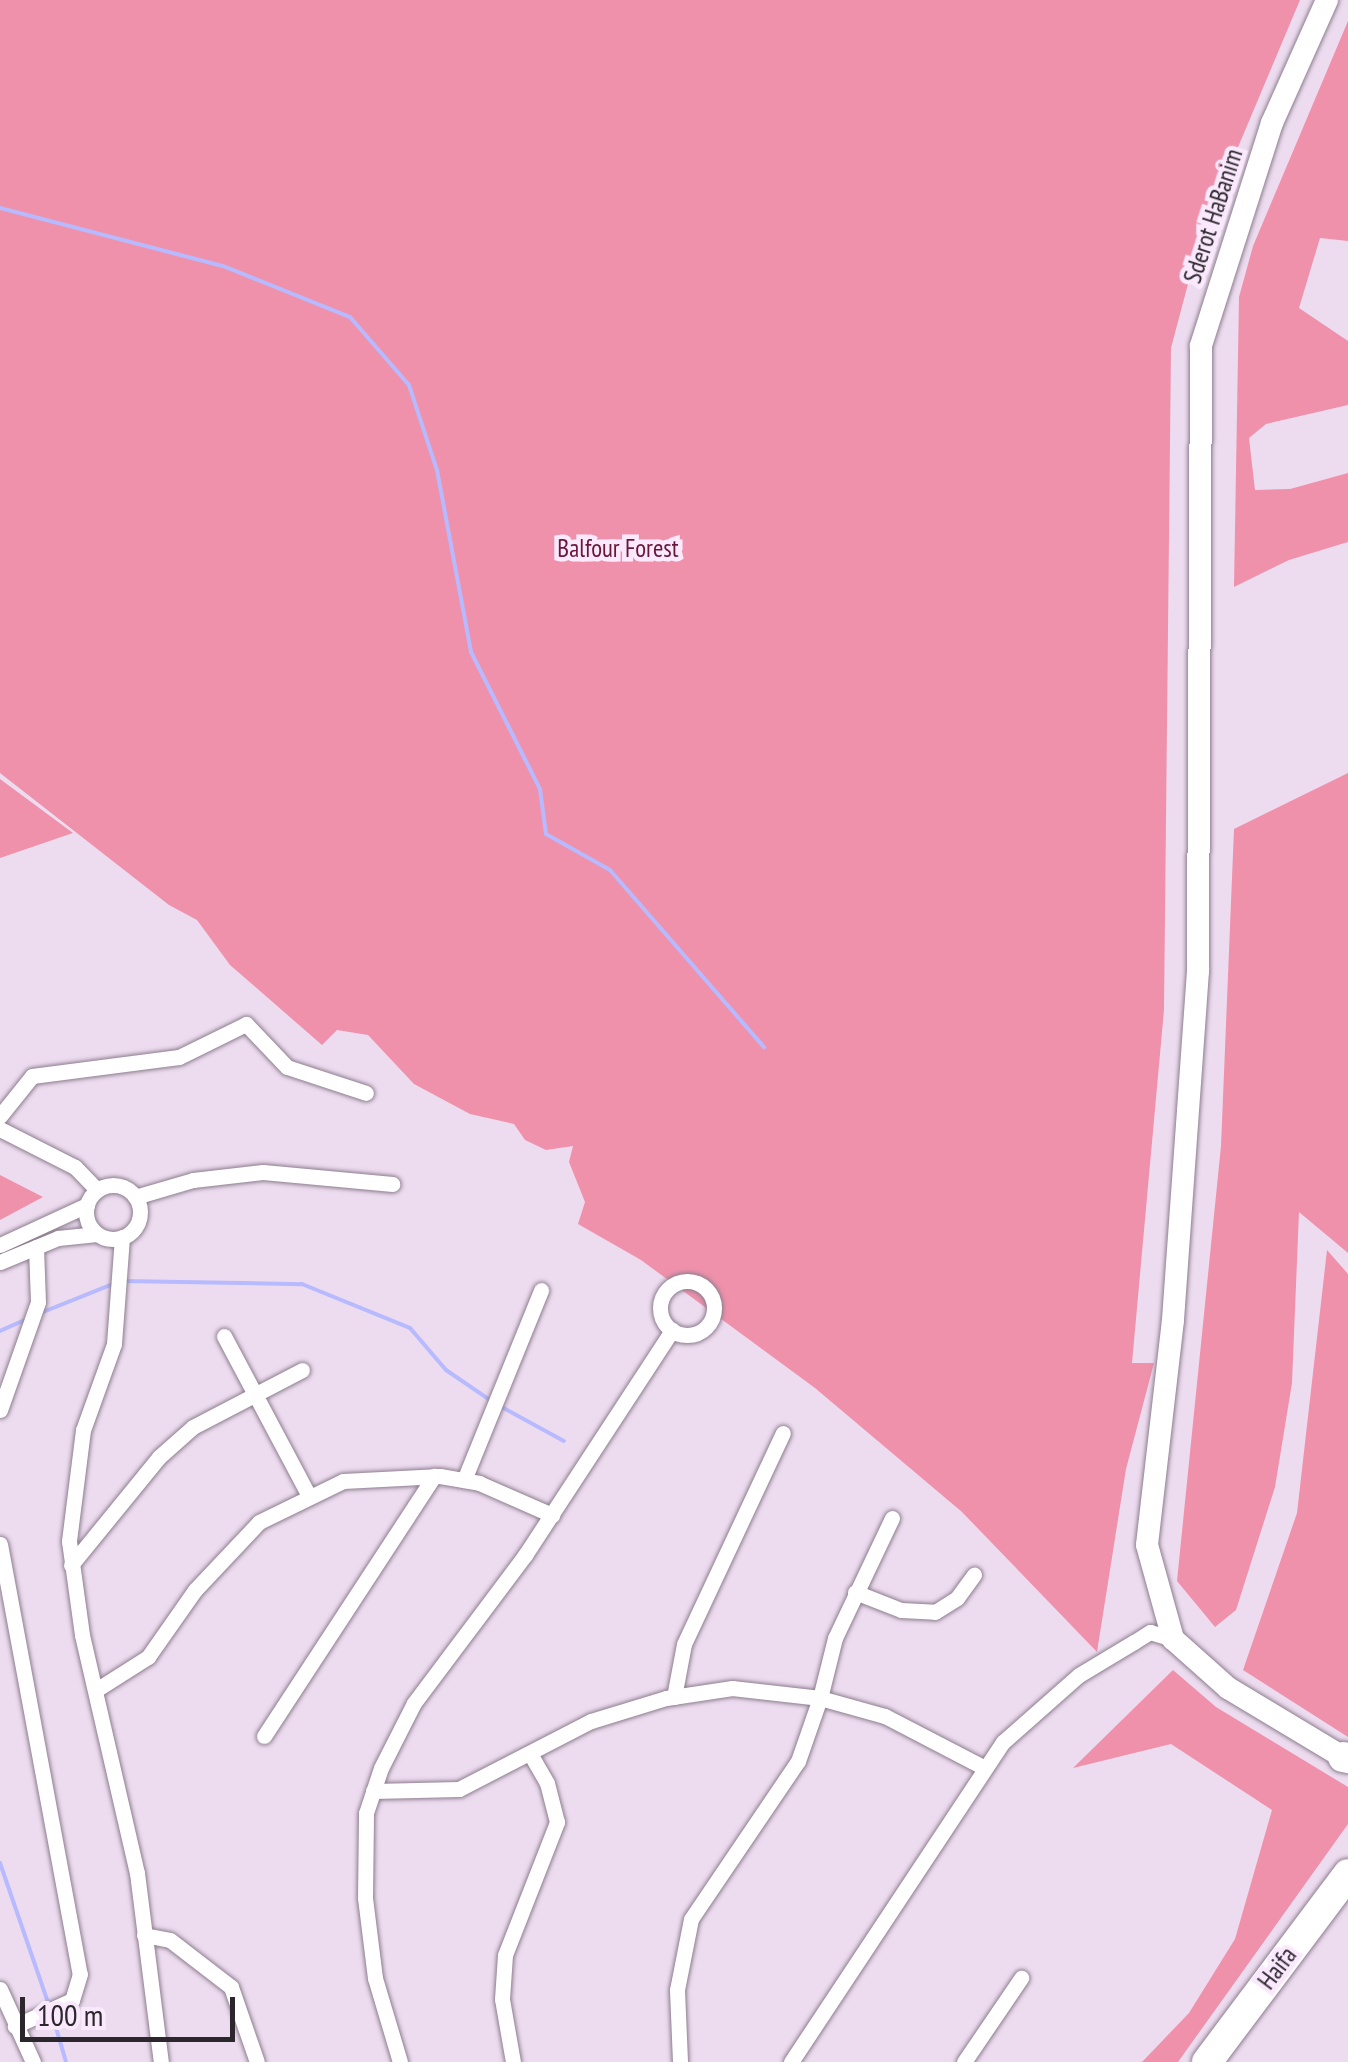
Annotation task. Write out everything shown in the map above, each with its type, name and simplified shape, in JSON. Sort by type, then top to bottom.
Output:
[{"type":"highway","name":"Haifa","points":[[1207,2062],[1348,1874]]},
{"type":"main road","name":"Sderot HaBanim","points":[[1173,1639],[1147,1544],[1173,1320],[1198,971],[1198,460],[1202,346],[1232,236],[1327,0]]},
{"type":"main road","points":[[1173,1639],[1228,1688],[1346,1759]]},
{"type":"street","points":[[0,1116],[32,1076],[179,1056],[246,1024],[287,1067],[366,1093]]},
{"type":"street","points":[[0,1129],[75,1167],[97,1190]]},
{"type":"street","points":[[135,1197],[193,1180],[263,1172],[392,1184]]},
{"type":"street","points":[[0,1245],[87,1205],[97,1190],[121,1187],[135,1197],[138,1222],[122,1237],[114,1344],[73,1478],[71,1565],[144,1935],[161,2062]]},
{"type":"street","points":[[87,1205],[88,1223],[98,1234]]},
{"type":"street","points":[[0,1262],[78,1233],[122,1237]]},
{"type":"street","points":[[0,1410],[38,1302],[36,1247]]},
{"type":"street","points":[[464,1480],[541,1290]]},
{"type":"street","points":[[400,2062],[375,1978],[365,1898],[366,1814],[373,1791],[414,1704],[552,1515],[672,1330]]},
{"type":"street","points":[[224,1336],[308,1494]]},
{"type":"street","points":[[71,1565],[159,1457],[194,1427],[302,1370]]},
{"type":"street","points":[[674,1697],[684,1644],[783,1433]]},
{"type":"street","points":[[96,1690],[148,1657],[194,1590],[244,1535],[308,1494],[388,1474],[434,1476],[464,1480],[552,1515]]},
{"type":"street","points":[[264,1736],[434,1476]]},
{"type":"street","points":[[680,2062],[678,1990],[691,1919],[798,1760],[854,1592],[892,1518]]},
{"type":"street","points":[[0,1544],[80,1974],[72,2000],[15,2026]]},
{"type":"street","points":[[854,1592],[901,1610],[935,1612],[957,1598],[974,1575]]},
{"type":"street","points":[[791,2062],[983,1767],[1033,1712],[1079,1675],[1150,1632],[1173,1639]]},
{"type":"street","points":[[373,1791],[459,1789],[591,1721],[674,1697],[732,1688],[820,1698],[885,1716],[983,1767]]},
{"type":"street","points":[[513,2062],[502,1999],[506,1955],[557,1822],[552,1794],[530,1754]]},
{"type":"street","points":[[144,1935],[170,1940],[230,1987],[257,2062]]},
{"type":"street","points":[[964,2062],[1020,1978]]},
{"type":"street","points":[[0,1989],[33,2062]]},
{"type":"green space","name":"Balfour Forest","points":[[0,0],[1300,0],[1201,235],[1171,348],[1164,1010],[1132,1363],[1154,1363],[1126,1469],[1097,1652],[962,1512],[815,1388],[641,1260],[578,1224],[585,1202],[569,1162],[573,1146],[546,1150],[525,1140],[514,1124],[470,1114],[414,1084],[368,1035],[337,1030],[322,1045],[230,965],[197,920],[169,905],[0,773]]},
{"type":"green space","points":[[1348,21],[1348,241],[1320,238],[1299,308],[1348,341],[1348,405],[1266,424],[1249,438],[1255,490],[1290,489],[1348,473],[1348,542],[1289,560],[1234,587],[1239,297],[1253,246]]},
{"type":"green space","points":[[1348,773],[1348,1253],[1299,1212],[1292,1383],[1275,1487],[1236,1610],[1215,1627],[1177,1581],[1221,1146],[1234,829]]},
{"type":"green space","points":[[0,779],[73,833],[0,858]]},
{"type":"green space","points":[[0,1175],[43,1197],[0,1220]]},
{"type":"green space","points":[[1327,1250],[1348,1274],[1348,1737],[1243,1670],[1297,1513]]},
{"type":"green space","points":[[1173,1670],[1216,1707],[1348,1787],[1348,1824],[1178,2062],[1142,2062],[1189,2013],[1235,1939],[1272,1810],[1171,1744],[1073,1768]]},
{"type":"waterway","points":[[0,208],[223,266],[350,317],[409,385],[437,470],[471,652],[540,789],[546,834],[610,870],[764,1047]]},
{"type":"waterway","points":[[122,1281],[302,1284],[410,1328],[446,1370],[490,1400]]},
{"type":"waterway","points":[[38,1314],[113,1284]]},
{"type":"waterway","points":[[0,1331],[25,1320]]},
{"type":"waterway","points":[[498,1405],[564,1441]]},
{"type":"waterway","points":[[0,1863],[49,2005]]},
{"type":"waterway","points":[[52,2014],[66,2062]]}]
